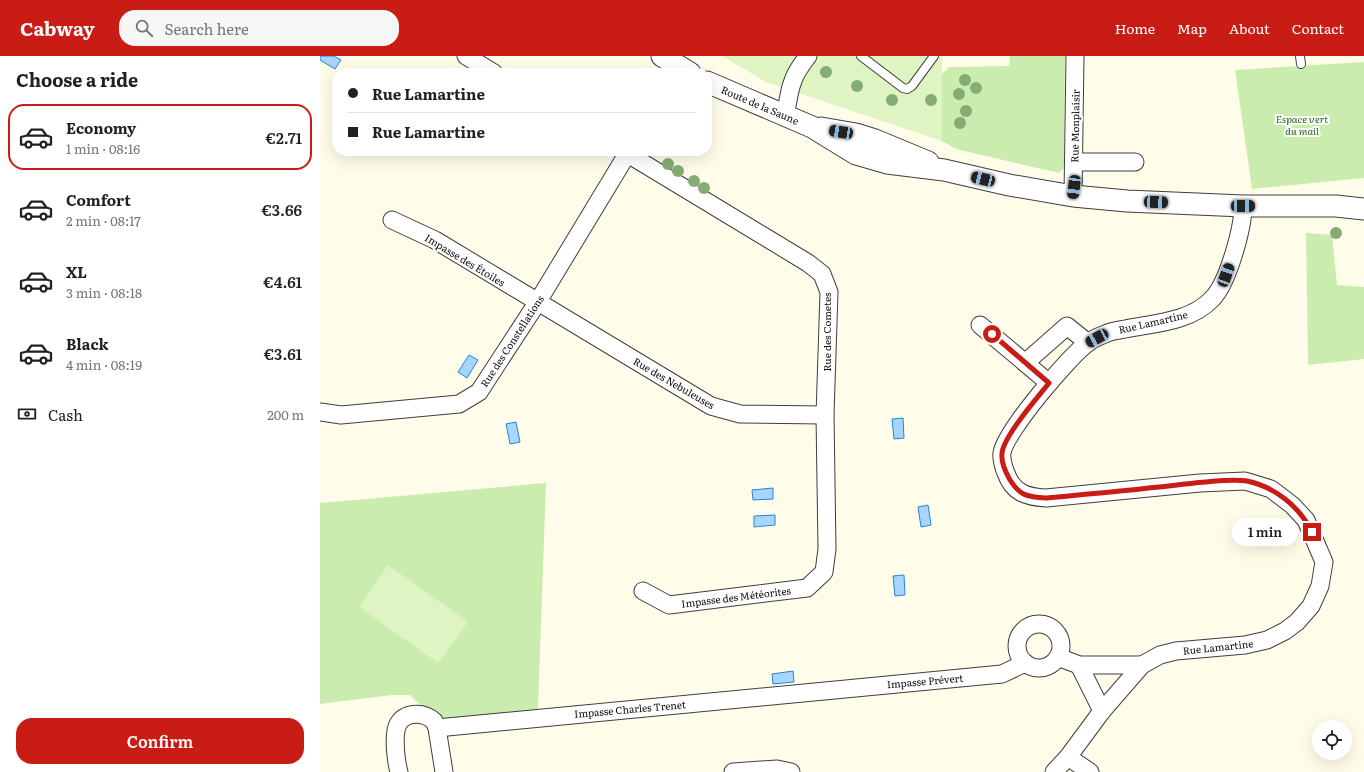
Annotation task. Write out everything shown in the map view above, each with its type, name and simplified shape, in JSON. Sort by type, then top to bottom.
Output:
[{"type":"street","points":[[466,56],[486,68]]},
{"type":"street","points":[[662,56],[678,68]]},
{"type":"street","points":[[784,115],[792,82],[797,71],[808,56]]},
{"type":"street","name":"Rue Monplaisir","points":[[1072,196],[1074,162],[1075,56]]},
{"type":"street","name":"Route de la Saune","points":[[712,84],[812,127],[856,134],[893,146],[944,170],[1009,185],[1072,196],[1126,201],[1243,206],[1336,206],[1364,203]]},
{"type":"street","name":"Rue des Constellations","points":[[320,412],[341,415],[460,404],[479,392],[537,303],[625,156]]},
{"type":"street","name":"Rue des Cometes","points":[[633,156],[822,274],[829,292],[825,415],[827,549],[824,572],[808,588]]},
{"type":"street","points":[[1074,162],[1135,162]]},
{"type":"street","name":"Rue Lamartine","points":[[1054,772],[1068,757],[1102,711],[1142,665],[1160,655],[1176,651],[1245,645],[1267,640],[1285,631],[1311,606],[1320,586],[1324,562],[1306,520],[1292,505],[1270,489],[1245,481],[1200,483],[1046,498],[1029,497],[1016,490],[1006,474],[1002,454],[1007,438],[1049,383],[1088,343],[1106,333],[1179,318],[1196,312],[1213,298],[1226,275],[1236,248],[1243,214],[1243,206]]},
{"type":"street","name":"Route de la Saune","points":[[1336,206],[1364,209]]},
{"type":"street","name":"Impasse des Étoiles","points":[[392,220],[435,240],[537,303]]},
{"type":"street","name":"Rue des Nebuleuses","points":[[537,303],[711,406],[740,414],[825,415]]},
{"type":"street","points":[[980,325],[1049,383]]},
{"type":"street","points":[[1025,362],[1067,326],[1088,343]]},
{"type":"street","name":"Impasse des Météorites","points":[[644,591],[669,605],[808,588]]},
{"type":"street","points":[[1040,624],[1047,626],[1058,635],[1061,650],[1058,657],[1047,667],[1040,668],[1025,663],[1020,657],[1018,642],[1026,630],[1040,624]]},
{"type":"street","points":[[1058,657],[1079,665],[1142,665]]},
{"type":"street","name":"Impasse Prévert","points":[[823,691],[1002,674],[1025,663]]},
{"type":"street","points":[[1079,665],[1102,711]]},
{"type":"street","name":"Impasse Charles Trenet","points":[[437,728],[823,691]]},
{"type":"street","points":[[399,772],[396,730],[400,723],[408,716],[421,714],[434,721],[437,728],[444,772]]},
{"type":"street","points":[[1068,757],[1090,772]]},
{"type":"street","points":[[733,772],[777,769],[791,772]]},
{"type":"lane","points":[[861,56],[903,88],[907,89],[912,86],[934,56]]},
{"type":"green space","points":[[722,56],[942,56],[942,141],[766,82]]},
{"type":"green space","points":[[1010,56],[1065,56],[1064,168],[1059,173],[956,149],[942,141],[942,74],[949,67],[1009,66]]},
{"type":"green space","name":"Espace vert du mail","points":[[1364,62],[1364,178],[1252,189],[1235,70]]},
{"type":"green space","points":[[1306,233],[1332,235],[1337,285],[1364,287],[1364,359],[1308,365]]},
{"type":"green space","points":[[546,483],[538,709],[438,723],[410,695],[392,695],[320,704],[320,503]]},
{"type":"green space","points":[[388,565],[468,622],[438,663],[359,607]]},
{"type":"water","points":[[320,56],[334,56],[341,60],[336,68],[333,68],[320,60]]},
{"type":"water","points":[[469,355],[478,360],[467,378],[458,372]]},
{"type":"water","points":[[903,418],[904,438],[894,439],[892,419]]},
{"type":"water","points":[[516,422],[520,442],[510,444],[506,424]]},
{"type":"water","points":[[773,488],[773,499],[753,500],[752,490]]},
{"type":"water","points":[[928,505],[931,525],[921,527],[918,507]]},
{"type":"water","points":[[775,515],[775,525],[754,527],[754,516]]},
{"type":"water","points":[[904,575],[905,595],[895,596],[893,576]]},
{"type":"water","points":[[793,671],[794,682],[773,684],[772,674]]},
{"type":"route","points":[[992,334],[1049,383],[1007,438],[1002,454],[1006,474],[1016,490],[1029,497],[1046,498],[1200,483],[1245,481],[1270,489],[1292,505],[1306,520],[1312,532]]}]
